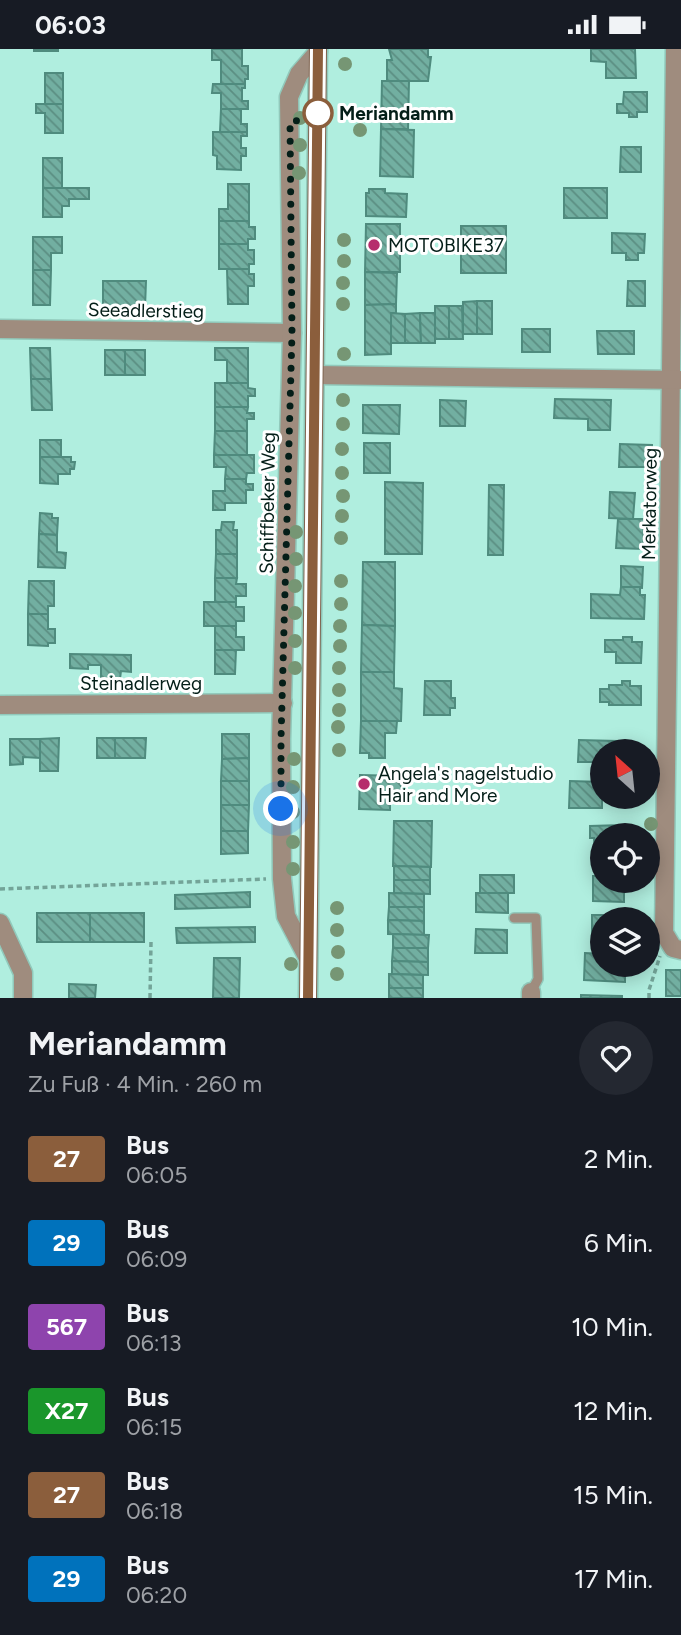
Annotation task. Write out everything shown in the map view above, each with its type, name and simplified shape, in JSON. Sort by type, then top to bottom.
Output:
[{"type":"main road","name":"Schiffbeker Weg","points":[[308,998],[318,50]]},
{"type":"street","name":"Schiffbeker Weg","points":[[309,958],[286,916],[282,879],[281,739],[292,333],[289,97],[299,74],[318,50]]},
{"type":"street","name":"Merkatorweg","points":[[674,945],[664,933],[674,708],[677,53]]},
{"type":"street","name":"Seeadlerstieg","points":[[0,328],[292,333]]},
{"type":"street","points":[[315,375],[676,380]]},
{"type":"street","name":"Steinadlerweg","points":[[0,705],[283,703]]},
{"type":"street","points":[[0,923],[23,973],[23,998]]},
{"type":"lane","points":[[514,918],[536,918],[538,979],[531,995]]},
{"type":"path","points":[[0,889],[282,879]]},
{"type":"path","points":[[150,998],[151,942]]},
{"type":"path","points":[[649,998],[660,957],[674,945]]},
{"type":"building","points":[[58,49],[58,51],[34,51]]},
{"type":"building","points":[[212,49],[242,49],[242,66],[248,66],[248,79],[245,79],[245,84],[221,84],[221,60],[212,60]]},
{"type":"building","points":[[389,49],[428,49],[428,57],[431,57],[428,81],[387,81],[387,60],[392,60]]},
{"type":"building","points":[[591,49],[635,49],[636,78],[606,78],[606,62],[591,61]]},
{"type":"building","points":[[45,73],[63,73],[63,104],[45,104]]},
{"type":"building","points":[[382,81],[409,81],[408,129],[381,129]]},
{"type":"building","points":[[213,84],[245,84],[245,88],[242,88],[242,101],[248,101],[248,109],[221,109],[221,93],[212,93]]},
{"type":"building","points":[[624,92],[647,92],[647,112],[637,112],[637,117],[629,117],[629,113],[617,113],[617,104],[623,104]]},
{"type":"building","points":[[36,104],[63,104],[63,133],[45,133],[45,113],[36,113]]},
{"type":"building","points":[[221,109],[241,109],[241,124],[247,124],[247,132],[220,132]]},
{"type":"building","points":[[381,129],[414,130],[413,177],[380,176]]},
{"type":"building","points":[[213,132],[247,132],[247,136],[241,136],[241,148],[246,148],[246,156],[241,156],[241,170],[217,169],[217,156],[213,155]]},
{"type":"building","points":[[621,147],[641,147],[641,172],[620,172]]},
{"type":"building","points":[[43,158],[62,158],[62,188],[43,188]]},
{"type":"building","points":[[228,184],[249,184],[249,221],[219,221],[219,209],[228,209]]},
{"type":"building","points":[[43,188],[89,188],[89,199],[69,199],[69,206],[62,206],[62,217],[43,217]]},
{"type":"building","points":[[564,188],[607,188],[607,218],[564,218]]},
{"type":"building","points":[[369,189],[407,194],[406,217],[366,216],[366,193],[369,193]]},
{"type":"building","points":[[219,221],[249,221],[249,227],[255,227],[255,239],[248,239],[248,244],[219,244]]},
{"type":"building","points":[[366,224],[400,224],[400,272],[365,272]]},
{"type":"building","points":[[461,226],[506,226],[506,273],[461,273]]},
{"type":"building","points":[[612,233],[645,234],[644,253],[638,253],[638,260],[626,260],[626,253],[612,253]]},
{"type":"building","points":[[33,237],[62,237],[62,253],[51,253],[51,270],[33,270]]},
{"type":"building","points":[[219,244],[248,244],[248,250],[254,250],[254,264],[249,264],[249,269],[219,269]]},
{"type":"building","points":[[227,269],[249,269],[249,274],[254,274],[254,286],[248,286],[248,304],[228,304]]},
{"type":"building","points":[[33,270],[51,270],[50,305],[33,305]]},
{"type":"building","points":[[365,272],[397,273],[396,304],[365,305]]},
{"type":"building","points":[[103,281],[146,281],[145,308],[103,307]]},
{"type":"building","points":[[628,281],[645,281],[645,306],[627,306]]},
{"type":"building","points":[[477,301],[477,334],[463,334],[463,302]]},
{"type":"building","points":[[477,301],[492,301],[492,334],[477,334]]},
{"type":"building","points":[[396,304],[396,313],[391,313],[391,354],[365,355],[365,305]]},
{"type":"building","points":[[435,306],[449,306],[449,339],[435,339]]},
{"type":"building","points":[[449,306],[462,306],[463,339],[449,339]]},
{"type":"building","points":[[391,313],[405,314],[405,343],[391,343]]},
{"type":"building","points":[[420,313],[421,343],[405,343],[405,314]]},
{"type":"building","points":[[420,313],[435,313],[435,343],[421,343]]},
{"type":"building","points":[[522,329],[550,329],[550,352],[522,352]]},
{"type":"building","points":[[597,331],[634,331],[634,354],[598,354]]},
{"type":"building","points":[[30,348],[50,348],[51,379],[31,379]]},
{"type":"building","points":[[215,348],[248,348],[248,383],[227,383],[227,360],[215,360]]},
{"type":"building","points":[[105,350],[125,350],[125,375],[105,375]]},
{"type":"building","points":[[125,350],[145,350],[145,375],[125,375]]},
{"type":"building","points":[[31,379],[51,379],[52,410],[32,410]]},
{"type":"building","points":[[215,383],[248,383],[248,388],[255,389],[255,396],[248,396],[248,407],[215,407]]},
{"type":"building","points":[[555,399],[611,400],[610,430],[588,430],[588,419],[554,418]]},
{"type":"building","points":[[440,400],[466,401],[465,426],[440,426]]},
{"type":"building","points":[[363,405],[400,405],[399,434],[363,433]]},
{"type":"building","points":[[215,407],[248,407],[247,413],[254,413],[254,419],[247,419],[247,431],[215,431]]},
{"type":"building","points":[[215,431],[247,431],[247,455],[214,455]]},
{"type":"building","points":[[40,440],[61,440],[61,457],[40,457]]},
{"type":"building","points":[[364,443],[390,443],[390,473],[364,473]]},
{"type":"building","points":[[620,444],[652,445],[652,467],[619,467]]},
{"type":"building","points":[[214,455],[254,455],[254,473],[247,473],[246,479],[225,479],[226,467],[214,467]]},
{"type":"building","points":[[40,457],[71,457],[71,462],[75,462],[74,469],[70,469],[70,474],[58,474],[58,484],[40,483]]},
{"type":"building","points":[[225,479],[246,479],[246,484],[253,484],[253,490],[246,490],[246,503],[225,503],[225,510],[213,510],[213,491],[225,491]]},
{"type":"building","points":[[385,482],[423,483],[422,554],[385,554]]},
{"type":"building","points":[[489,485],[504,485],[503,555],[488,555]]},
{"type":"building","points":[[610,492],[635,493],[633,519],[609,518]]},
{"type":"building","points":[[40,513],[52,514],[52,518],[58,518],[57,535],[39,534]]},
{"type":"building","points":[[618,519],[644,519],[643,549],[616,548]]},
{"type":"building","points":[[222,522],[234,522],[233,530],[237,530],[237,554],[216,554],[216,530],[221,530]]},
{"type":"building","points":[[39,534],[57,535],[57,552],[66,553],[65,568],[38,567]]},
{"type":"building","points":[[216,554],[237,554],[237,578],[215,578]]},
{"type":"building","points":[[363,562],[395,562],[395,626],[362,625]]},
{"type":"building","points":[[621,566],[643,567],[642,588],[621,587]]},
{"type":"building","points":[[215,578],[237,578],[236,584],[246,584],[246,596],[236,596],[236,602],[215,602]]},
{"type":"building","points":[[29,581],[54,581],[54,606],[48,606],[48,614],[28,614]]},
{"type":"building","points":[[621,587],[640,587],[640,595],[645,595],[644,619],[591,618],[591,594],[620,595]]},
{"type":"building","points":[[204,602],[236,602],[236,607],[244,607],[244,621],[236,621],[236,626],[204,626]]},
{"type":"building","points":[[28,614],[48,614],[48,629],[55,629],[55,643],[48,643],[48,646],[28,645]]},
{"type":"building","points":[[362,625],[395,626],[394,672],[361,672]]},
{"type":"building","points":[[215,626],[236,626],[236,637],[244,637],[244,650],[215,650]]},
{"type":"building","points":[[623,637],[632,637],[632,642],[642,642],[641,663],[616,663],[616,652],[605,652],[605,640],[623,640]]},
{"type":"building","points":[[215,650],[236,650],[235,674],[215,674]]},
{"type":"building","points":[[70,654],[131,655],[131,672],[121,671],[120,679],[101,678],[101,665],[88,665],[88,669],[70,668]]},
{"type":"building","points":[[361,672],[394,672],[394,688],[402,689],[401,721],[361,721]]},
{"type":"building","points":[[425,681],[451,681],[451,698],[455,698],[455,708],[450,708],[450,715],[424,715]]},
{"type":"building","points":[[622,681],[630,681],[630,686],[641,686],[641,705],[609,705],[609,702],[600,702],[600,689],[609,689],[609,685],[622,685]]},
{"type":"building","points":[[361,721],[397,721],[396,733],[385,733],[385,758],[369,758],[369,753],[360,753]]},
{"type":"building","points":[[222,734],[249,734],[249,758],[222,759]]},
{"type":"building","points":[[59,738],[58,771],[40,771],[40,739]]},
{"type":"building","points":[[97,738],[115,738],[115,758],[97,758]]},
{"type":"building","points":[[115,738],[146,738],[145,758],[115,758]]},
{"type":"building","points":[[10,739],[40,739],[40,758],[23,757],[23,764],[10,765]]},
{"type":"building","points":[[579,740],[590,740],[590,762],[578,762]]},
{"type":"building","points":[[249,758],[249,781],[221,781],[222,759]]},
{"type":"building","points":[[360,775],[402,776],[401,790],[390,790],[390,810],[359,809]]},
{"type":"building","points":[[221,781],[249,781],[249,805],[221,805]]},
{"type":"building","points":[[570,781],[590,782],[590,808],[569,808]]},
{"type":"building","points":[[221,805],[249,805],[248,831],[221,831]]},
{"type":"building","points":[[394,821],[432,821],[431,867],[393,866]]},
{"type":"building","points":[[221,831],[248,831],[248,853],[221,854]]},
{"type":"building","points":[[394,866],[430,867],[430,880],[394,880]]},
{"type":"building","points":[[480,875],[514,875],[514,893],[480,893]]},
{"type":"building","points":[[394,880],[430,880],[430,894],[394,893]]},
{"type":"building","points":[[250,892],[250,907],[175,909],[175,895]]},
{"type":"building","points":[[389,893],[424,894],[424,907],[389,907]]},
{"type":"building","points":[[476,893],[508,893],[508,913],[476,912]]},
{"type":"building","points":[[593,893],[624,893],[624,902],[593,901]]},
{"type":"building","points":[[389,907],[424,907],[424,921],[388,920]]},
{"type":"building","points":[[37,913],[90,913],[90,942],[37,942]]},
{"type":"building","points":[[90,913],[144,913],[144,942],[90,942]]},
{"type":"building","points":[[388,920],[424,921],[424,935],[388,934]]},
{"type":"building","points":[[255,927],[255,942],[177,943],[176,928]]},
{"type":"building","points":[[476,929],[507,930],[507,953],[475,953]]},
{"type":"building","points":[[393,934],[429,935],[428,948],[393,948]]},
{"type":"building","points":[[393,948],[428,948],[428,962],[392,961]]},
{"type":"building","points":[[585,953],[590,953],[590,977],[625,977],[625,982],[584,980]]},
{"type":"building","points":[[214,958],[240,958],[239,998],[213,998]]},
{"type":"building","points":[[392,961],[428,962],[428,975],[392,974]]},
{"type":"building","points":[[666,970],[681,970],[681,996],[666,996]]},
{"type":"building","points":[[389,974],[423,975],[423,988],[389,988]]},
{"type":"building","points":[[69,984],[96,985],[95,998],[69,998]]},
{"type":"building","points":[[389,988],[423,988],[423,998],[389,998]]},
{"type":"building","points":[[581,995],[622,996],[622,998],[581,998]]},
{"type":"bus line","name":"27","points":[[308,998],[318,49]]},
{"type":"place","name":"Meriandamm","points":[[318,113]]},
{"type":"place","name":"MOTOBIKE37","points":[[374,245]]},
{"type":"place","name":"Angela's nagelstudio Hair and More","points":[[364,784]]},
{"type":"route","points":[[281,809],[292,333],[290,123],[318,113]]}]
